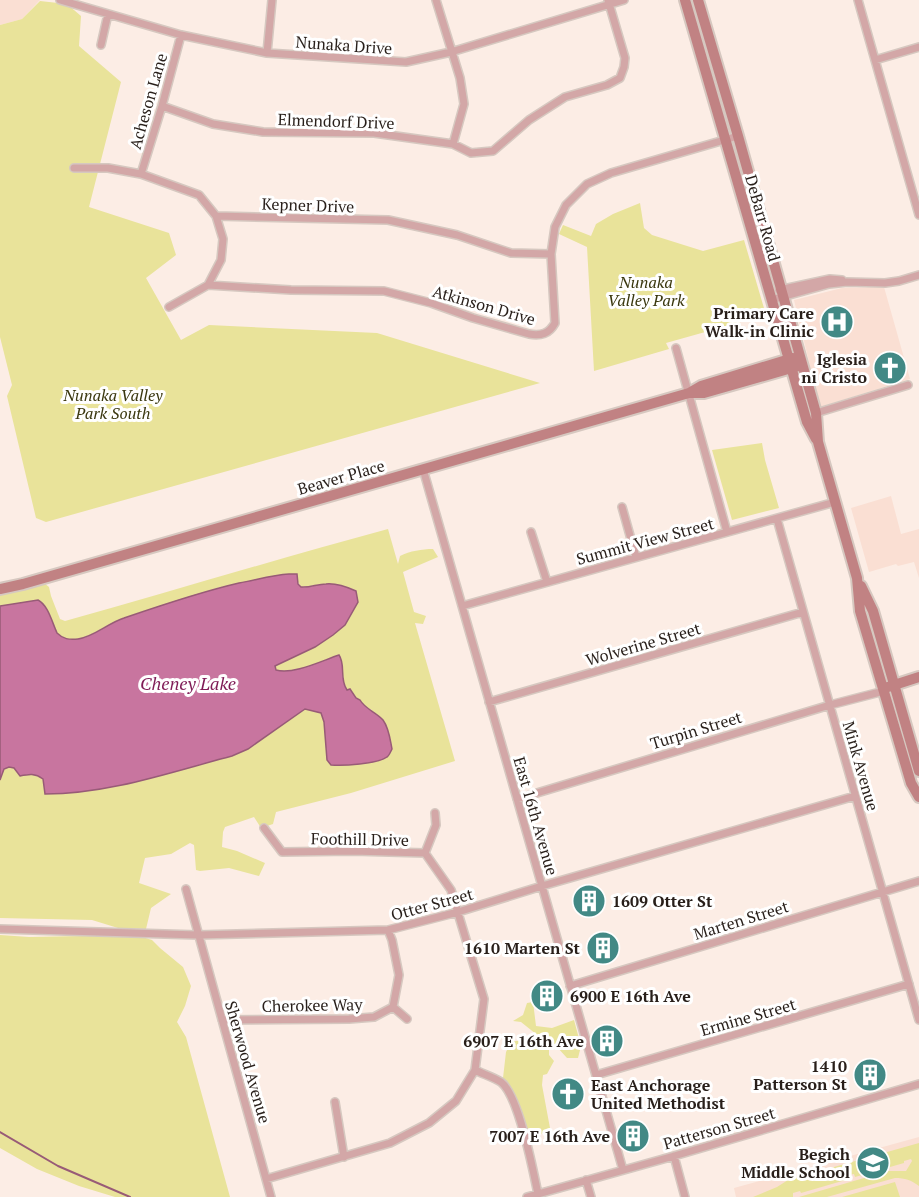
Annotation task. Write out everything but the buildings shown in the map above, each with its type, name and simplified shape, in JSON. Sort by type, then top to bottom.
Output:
[{"type":"main road","name":"DeBarr Road","points":[[685,0],[770,296],[816,413],[818,442],[835,502],[857,578],[873,611],[919,771]]},
{"type":"main road","name":"DeBarr Road","points":[[698,0],[782,293],[807,423],[818,442]]},
{"type":"main road","name":"Beaver Place","points":[[0,589],[689,393],[700,386],[795,362]]},
{"type":"main road","name":"DeBarr Road","points":[[857,578],[860,611],[911,783],[919,797]]},
{"type":"main road","name":"Turpin Street","points":[[884,691],[919,677]]},
{"type":"main road","name":"Turpin Street","points":[[895,687],[919,684]]},
{"type":"street","name":"Nunaka Drive","points":[[60,0],[181,35],[267,53],[406,62],[451,52],[609,2],[624,0]]},
{"type":"street","points":[[267,53],[272,0]]},
{"type":"street","points":[[436,0],[465,104],[453,144]]},
{"type":"street","points":[[858,0],[919,215]]},
{"type":"street","name":"Elmendorf Drive","points":[[162,106],[213,124],[263,132],[374,133],[453,144],[471,153],[493,151],[529,120],[565,97],[607,85],[620,78],[625,58],[609,2]]},
{"type":"street","points":[[100,45],[108,14]]},
{"type":"street","name":"Acheson Lane","points":[[141,174],[181,35]]},
{"type":"street","points":[[875,60],[919,47]]},
{"type":"street","name":"Atkinson Drive","points":[[208,285],[291,290],[384,291],[431,303],[529,334],[545,334],[552,329],[555,323],[551,254],[555,227],[566,205],[586,184],[611,173],[738,136]]},
{"type":"street","points":[[74,168],[108,168],[141,174],[199,195],[216,216],[223,239],[221,260],[208,285],[170,307]]},
{"type":"street","name":"Kepner Drive","points":[[216,216],[388,220],[456,235],[511,253],[551,254]]},
{"type":"street","points":[[770,296],[847,282],[899,281],[919,274]]},
{"type":"street","points":[[676,348],[727,532]]},
{"type":"street","points":[[816,413],[908,385]]},
{"type":"street","name":"East 16th Avenue","points":[[423,470],[623,1170]]},
{"type":"street","name":"Summit View Street","points":[[462,606],[835,502]]},
{"type":"street","points":[[622,507],[636,557]]},
{"type":"street","name":"Mink Avenue","points":[[777,519],[919,1020]]},
{"type":"street","points":[[531,532],[547,582]]},
{"type":"street","name":"Wolverine Street","points":[[489,702],[803,612]]},
{"type":"street","name":"Turpin Street","points":[[517,799],[830,705],[884,691]]},
{"type":"street","name":"Otter Street","points":[[0,928],[198,935],[388,930],[458,912],[855,796]]},
{"type":"street","points":[[425,853],[436,825],[435,813]]},
{"type":"street","name":"Foothill Drive","points":[[264,828],[282,852],[425,853],[452,890],[484,999],[475,1070],[456,1101],[429,1123],[390,1143],[266,1179]]},
{"type":"street","name":"Marten Street","points":[[570,986],[919,881]]},
{"type":"street","name":"Sherwood Avenue","points":[[186,889],[271,1197]]},
{"type":"street","points":[[388,930],[399,975],[393,1007],[407,1019]]},
{"type":"street","name":"Ermine Street","points":[[596,1075],[909,984]]},
{"type":"street","name":"Cherokee Way","points":[[222,1020],[349,1019],[374,1017],[393,1007]]},
{"type":"street","points":[[475,1070],[502,1083],[512,1098],[523,1129],[538,1194]]},
{"type":"street","name":"Patterson Street","points":[[527,1197],[919,1084]]},
{"type":"street","points":[[335,1102],[344,1157]]},
{"type":"street","points":[[674,1156],[685,1197]]},
{"type":"street","points":[[586,1180],[591,1197]]},
{"type":"shaded area","points":[[0,0],[40,0],[22,19],[0,25]]},
{"type":"shaded area","points":[[884,287],[910,379],[820,407],[794,300],[842,288]]},
{"type":"shaded area","points":[[891,496],[901,534],[919,529],[919,578],[914,562],[898,566],[896,564],[869,572],[851,508]]},
{"type":"shaded area","name":"Begich Middle School","points":[[919,1137],[919,1197],[736,1197],[734,1188]]},
{"type":"green space","name":"Nunaka Valley Park South","points":[[40,1],[67,4],[81,16],[79,46],[121,82],[89,207],[169,233],[176,255],[146,278],[181,340],[209,325],[377,333],[540,383],[46,522],[36,518],[7,396],[12,385],[0,337],[0,25],[22,19]]},
{"type":"green space","name":"Nunaka Valley Park","points":[[640,203],[644,228],[652,235],[703,251],[744,240],[766,315],[666,343],[669,349],[594,371],[587,247],[559,234],[563,225],[591,236],[596,224]]},
{"type":"green space","points":[[762,443],[779,508],[732,520],[712,450]]},
{"type":"green space","points":[[388,529],[398,564],[400,556],[416,551],[433,549],[438,557],[403,572],[414,612],[426,616],[423,624],[415,623],[455,761],[351,793],[276,812],[273,824],[261,828],[254,817],[225,827],[222,847],[265,863],[259,876],[229,868],[196,870],[194,845],[190,843],[171,854],[145,858],[139,883],[171,894],[151,908],[146,929],[118,928],[92,920],[0,918],[0,780],[4,768],[14,768],[20,776],[32,774],[40,777],[43,779],[45,794],[116,786],[232,756],[248,749],[305,709],[321,712],[327,760],[372,710],[363,706],[350,690],[347,690],[343,681],[339,655],[291,671],[276,670],[275,666],[315,647],[345,625],[356,591],[345,587],[320,584],[301,587],[297,580],[236,584],[217,588],[75,639],[63,637],[57,633],[47,610],[38,600],[0,606],[0,594],[44,583],[49,587],[60,619],[65,621]]},
{"type":"green space","points":[[0,935],[29,937],[136,935],[152,940],[183,967],[191,986],[177,1022],[186,1037],[230,1197],[115,1197],[79,1186],[37,1169],[0,1148]]},
{"type":"green space","points":[[533,1002],[536,1026],[552,1028],[574,1020],[581,1046],[578,1058],[567,1058],[557,1047],[549,1049],[549,1055],[554,1061],[547,1074],[543,1075],[542,1085],[550,1128],[541,1134],[528,1132],[516,1096],[503,1078],[506,1052],[511,1042],[521,1040],[536,1044],[536,1034],[521,1022],[513,1021],[523,1015],[527,1003]]},
{"type":"green space","points":[[919,1143],[919,1186],[902,1178],[895,1178],[827,1197],[799,1197],[888,1171],[906,1171],[911,1159],[855,1177],[854,1174],[848,1175],[849,1179],[801,1193],[800,1191],[793,1193],[793,1197],[753,1197],[788,1180]]},
{"type":"green space","points":[[895,1182],[900,1197],[842,1197]]},
{"type":"water","name":"Cheney Lake","points":[[297,574],[298,584],[301,587],[330,584],[356,591],[358,602],[345,625],[333,635],[315,647],[275,666],[276,670],[299,669],[339,655],[343,681],[347,690],[350,689],[356,698],[380,717],[387,726],[392,749],[387,757],[368,763],[331,765],[327,760],[324,722],[321,713],[305,709],[248,749],[232,756],[140,781],[93,790],[45,794],[43,779],[32,774],[20,776],[14,768],[4,769],[0,780],[0,606],[38,600],[47,610],[57,633],[66,639],[78,639],[90,636],[118,620],[210,590],[270,576]]},
{"type":"waterway","points":[[0,1132],[58,1166],[130,1197]]},
{"type":"place","name":"Primary Care Walk-in Clinic","points":[[837,322]]},
{"type":"place","name":"Iglesia ni Cristo","points":[[890,368]]},
{"type":"place","name":"1609 Otter St","points":[[589,901]]},
{"type":"place","name":"1610 Marten St","points":[[603,948]]},
{"type":"place","name":"6900 E 16th Ave","points":[[547,996]]},
{"type":"place","name":"6907 E 16th Ave","points":[[607,1041]]},
{"type":"place","name":"1410 Patterson St","points":[[870,1075]]},
{"type":"place","name":"East Anchorage United Methodist","points":[[568,1094]]},
{"type":"place","name":"7007 E 16th Ave","points":[[633,1136]]},
{"type":"place","name":"Begich Middle School","points":[[873,1163]]}]
